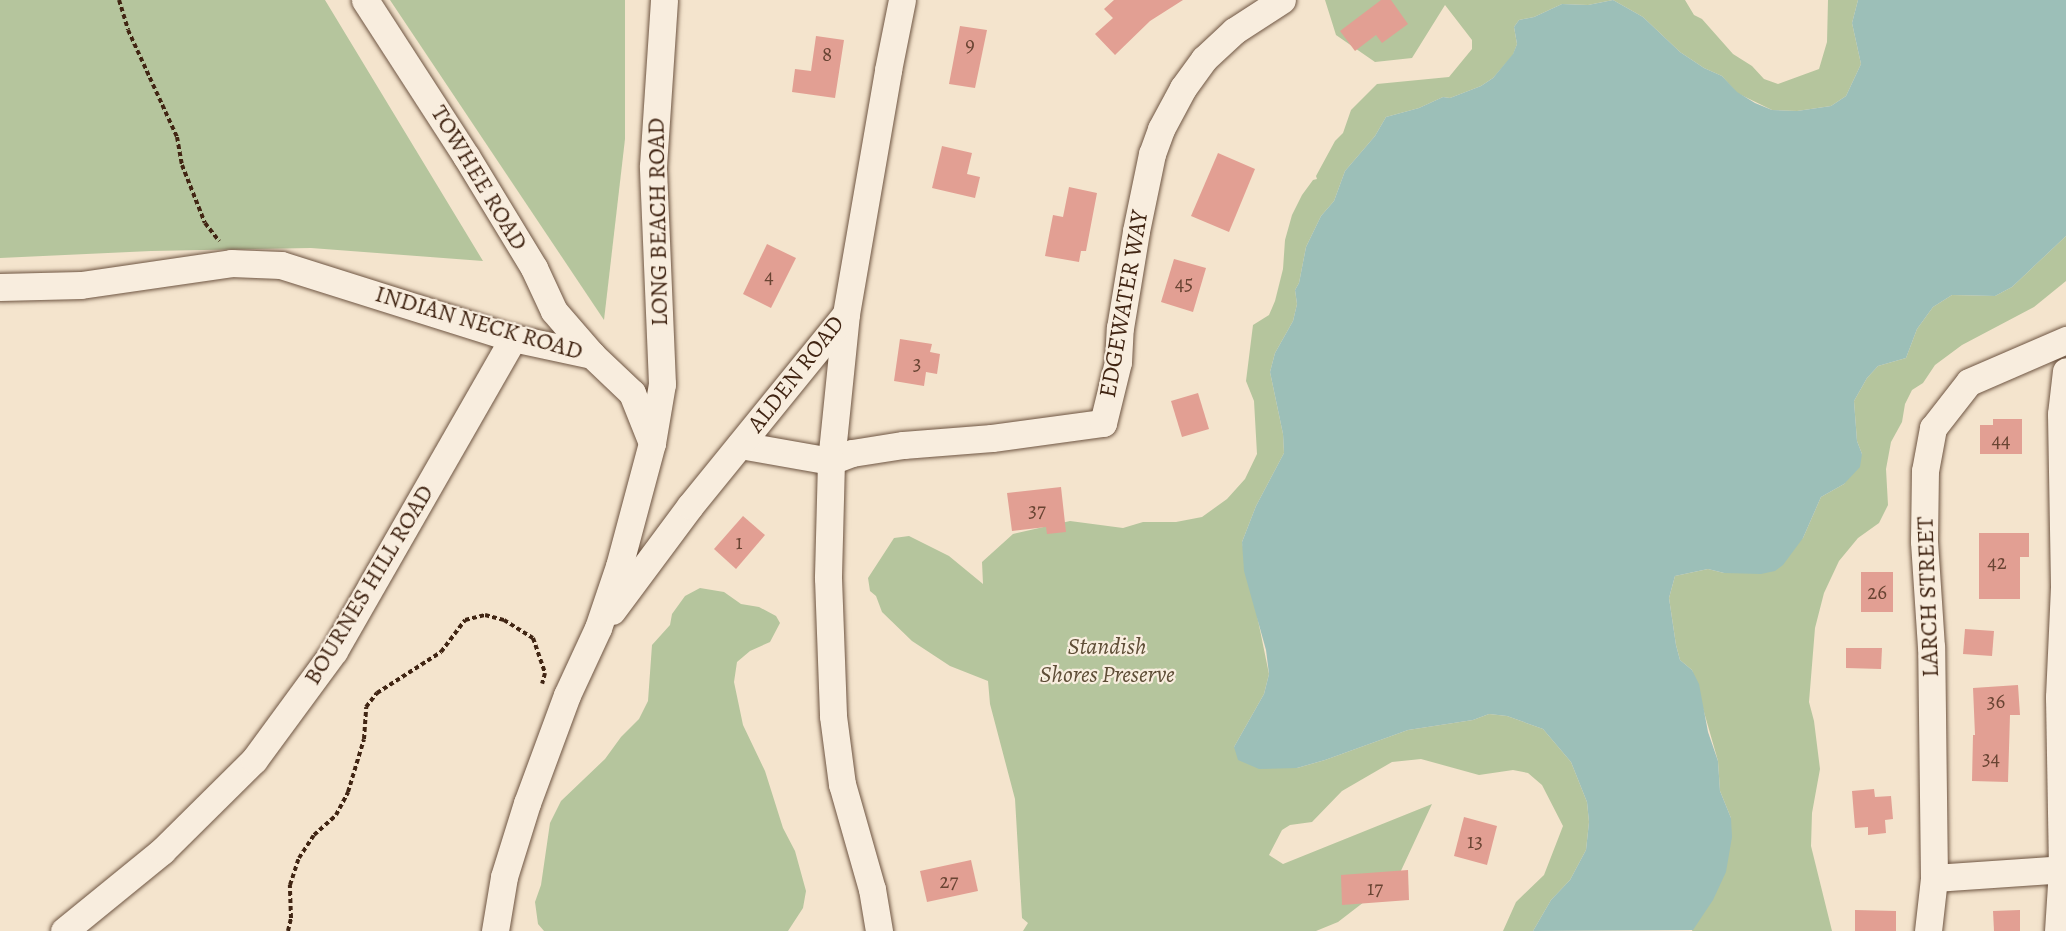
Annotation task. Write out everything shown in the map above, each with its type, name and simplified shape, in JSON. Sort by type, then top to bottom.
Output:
[{"type":"street","name":"TOWHEE ROAD","points":[[365,0],[466,156],[534,268],[554,311],[592,355]]},
{"type":"street","name":"LONG BEACH ROAD","points":[[652,443],[662,384],[653,166],[664,0]]},
{"type":"street","name":"ALDEN ROAD","points":[[597,631],[740,445],[846,314],[888,70],[903,0]]},
{"type":"street","name":"EDGEWATER WAY","points":[[831,461],[852,453],[903,445],[992,438],[1103,423],[1118,362],[1120,328],[1136,231],[1152,154],[1161,129],[1184,88],[1204,59],[1234,31],[1282,0]]},
{"type":"street","name":"INDIAN NECK ROAD","points":[[0,287],[81,285],[231,263],[281,265],[513,338],[592,355],[632,393],[652,443]]},
{"type":"street","points":[[846,314],[831,461],[828,578],[833,716],[843,784],[872,889],[879,931]]},
{"type":"street","name":"BOURNES HILL ROAD","points":[[64,931],[162,851],[254,760],[334,651],[513,338]]},
{"type":"street","name":"LARCH STREET","points":[[1928,931],[1934,878],[1931,647],[1924,541],[1925,471],[1933,428],[1969,382],[2066,340]]},
{"type":"street","points":[[2058,931],[2064,869],[2059,708],[2064,585],[2061,414],[2066,371]]},
{"type":"street","points":[[495,931],[504,877],[527,803],[567,695],[597,631],[619,566],[652,443]]},
{"type":"street","points":[[740,445],[831,461]]},
{"type":"street","points":[[1934,878],[2064,869]]},
{"type":"path","points":[[119,0],[129,30],[177,137],[182,165],[205,224],[220,243],[231,263]]},
{"type":"path","points":[[288,931],[291,918],[290,885],[299,858],[314,835],[336,815],[348,792],[364,739],[366,707],[376,693],[441,652],[465,620],[485,615],[504,620],[533,638],[545,673],[541,688]]},
{"type":"green space","points":[[0,0],[325,0],[483,261],[311,248],[151,251],[0,258]]},
{"type":"green space","points":[[390,0],[625,0],[625,139],[604,320]]},
{"type":"green space","name":"Standish Shores Preserve","points":[[1325,0],[1613,0],[1588,5],[1562,4],[1534,17],[1519,20],[1514,27],[1517,44],[1513,55],[1493,78],[1481,86],[1450,98],[1443,97],[1419,108],[1386,117],[1375,136],[1345,171],[1334,201],[1321,216],[1306,247],[1299,283],[1295,290],[1297,304],[1293,321],[1275,353],[1270,372],[1283,434],[1284,453],[1256,506],[1242,542],[1269,674],[1264,694],[1234,747],[1297,768],[1408,730],[1473,720],[1489,714],[1507,716],[1543,729],[1571,762],[1587,802],[1589,822],[1586,850],[1570,880],[1551,900],[1533,931],[1503,931],[1516,902],[1544,875],[1563,826],[1542,785],[1528,773],[1513,770],[1479,775],[1421,759],[1392,762],[1342,791],[1312,822],[1290,825],[1282,830],[1269,855],[1283,864],[1432,804],[1399,875],[1338,922],[1316,931],[1023,931],[1028,923],[1022,918],[1015,799],[990,704],[988,681],[950,666],[912,641],[882,612],[876,596],[870,591],[868,578],[894,538],[909,536],[949,556],[983,584],[982,562],[1013,534],[1070,521],[1123,528],[1143,522],[1176,522],[1202,517],[1227,499],[1245,479],[1257,454],[1254,401],[1246,381],[1253,325],[1269,315],[1275,301],[1283,269],[1285,240],[1292,215],[1302,195],[1313,180],[1317,179],[1316,176],[1335,141],[1343,133],[1351,110],[1377,84],[1449,77],[1472,49],[1472,40],[1445,5],[1412,58],[1375,62],[1336,35]]},
{"type":"green space","points":[[1613,0],[1685,0],[1694,15],[1702,19],[1733,54],[1752,66],[1764,79],[1778,84],[1819,69],[1827,42],[1828,0],[1858,0],[1852,23],[1861,64],[1846,96],[1831,106],[1797,111],[1772,110],[1737,93],[1722,76],[1704,68],[1680,52],[1643,17]]},
{"type":"green space","points":[[2066,236],[2066,281],[2034,307],[1962,345],[1935,365],[1923,383],[1912,390],[1905,404],[1902,422],[1891,442],[1886,469],[1888,505],[1879,523],[1858,538],[1839,561],[1824,593],[1815,628],[1809,702],[1814,721],[1820,769],[1812,813],[1811,846],[1832,931],[1692,931],[1731,818],[1720,791],[1718,761],[1692,670],[1680,660],[1676,645],[1669,598],[1675,576],[1708,569],[1724,573],[1803,538],[1821,497],[1844,484],[1862,454],[1857,441],[1854,401],[1867,378],[1878,366],[1906,358],[1917,329],[1933,307],[1952,295],[1995,296],[2012,287]]},
{"type":"green space","points":[[700,588],[724,592],[741,604],[759,607],[776,616],[780,623],[770,642],[750,651],[737,662],[734,682],[743,725],[765,771],[783,828],[795,851],[806,891],[803,908],[788,931],[544,931],[538,924],[535,902],[541,885],[550,823],[561,801],[605,759],[621,737],[639,719],[648,701],[652,645],[670,625],[672,614],[685,596]]},
{"type":"water","points":[[1613,0],[1643,17],[1680,52],[1704,68],[1722,76],[1737,92],[1755,103],[1772,110],[1797,111],[1831,106],[1846,96],[1861,64],[1852,23],[1858,0],[2066,0],[2066,236],[2012,287],[1995,296],[1952,295],[1933,307],[1917,329],[1906,358],[1878,366],[1867,378],[1854,401],[1857,441],[1862,454],[1860,467],[1844,484],[1821,497],[1803,538],[1783,565],[1775,571],[1761,574],[1724,573],[1708,569],[1675,576],[1669,598],[1676,645],[1680,660],[1692,670],[1699,684],[1708,732],[1718,761],[1720,791],[1731,818],[1732,837],[1726,872],[1713,900],[1693,930],[1533,931],[1551,900],[1570,880],[1586,850],[1589,822],[1587,802],[1571,762],[1543,729],[1507,716],[1489,714],[1473,720],[1408,730],[1297,768],[1259,769],[1238,760],[1234,747],[1264,694],[1269,674],[1266,650],[1244,571],[1242,542],[1256,506],[1284,453],[1283,434],[1270,372],[1275,353],[1293,321],[1297,304],[1295,290],[1299,283],[1306,247],[1321,216],[1334,201],[1345,171],[1375,136],[1386,117],[1419,108],[1443,97],[1450,98],[1481,86],[1493,78],[1513,54],[1517,44],[1514,27],[1519,20],[1534,17],[1562,4],[1588,5]]},
{"type":"building","points":[[1114,0],[1183,0],[1150,21],[1115,55],[1095,34],[1113,18],[1104,9]]},
{"type":"building","points":[[1381,0],[1391,0],[1408,24],[1382,43],[1376,35],[1355,51],[1340,31]]},
{"type":"building","points":[[960,26],[987,30],[975,88],[949,84]]},
{"type":"building","points":[[816,36],[844,40],[835,98],[792,92],[795,69],[811,71]]},
{"type":"building","points":[[942,146],[972,153],[967,174],[980,177],[975,198],[932,188]]},
{"type":"building","points":[[1218,153],[1255,169],[1229,232],[1191,216]]},
{"type":"building","points":[[1069,187],[1097,193],[1086,251],[1081,251],[1079,262],[1045,256],[1053,215],[1063,217]]},
{"type":"building","points":[[767,244],[796,258],[771,308],[743,294]]},
{"type":"building","points":[[1174,259],[1206,268],[1193,312],[1161,302]]},
{"type":"building","points":[[900,339],[932,344],[930,352],[940,354],[937,374],[926,372],[924,386],[894,381]]},
{"type":"building","points":[[1198,393],[1209,429],[1182,437],[1171,401]]},
{"type":"building","points":[[1993,419],[2022,419],[2022,454],[1980,454],[1980,425],[1993,425]]},
{"type":"building","points":[[1061,487],[1066,532],[1047,534],[1046,527],[1012,531],[1007,493]]},
{"type":"building","points":[[743,516],[765,535],[736,569],[714,549]]},
{"type":"building","points":[[1979,533],[2029,533],[2029,557],[2020,557],[2020,599],[1979,599]]},
{"type":"building","points":[[1861,572],[1893,572],[1893,612],[1861,612]]},
{"type":"building","points":[[1965,629],[1994,631],[1992,656],[1963,654]]},
{"type":"building","points":[[1846,648],[1882,648],[1881,669],[1846,668]]},
{"type":"building","points":[[2018,685],[2020,715],[2010,715],[2008,782],[1972,781],[1973,735],[1975,735],[1973,688]]},
{"type":"building","points":[[1874,789],[1875,797],[1891,796],[1893,819],[1885,820],[1886,833],[1868,835],[1868,827],[1855,828],[1852,791]]},
{"type":"building","points":[[1464,817],[1497,826],[1487,865],[1454,856]]},
{"type":"building","points":[[971,860],[978,891],[927,902],[920,871]]},
{"type":"building","points":[[1408,870],[1409,900],[1342,905],[1341,875]]},
{"type":"building","points":[[1855,910],[1896,911],[1896,931],[1855,931]]},
{"type":"building","points":[[2020,910],[2020,931],[1994,931],[1993,911]]}]
